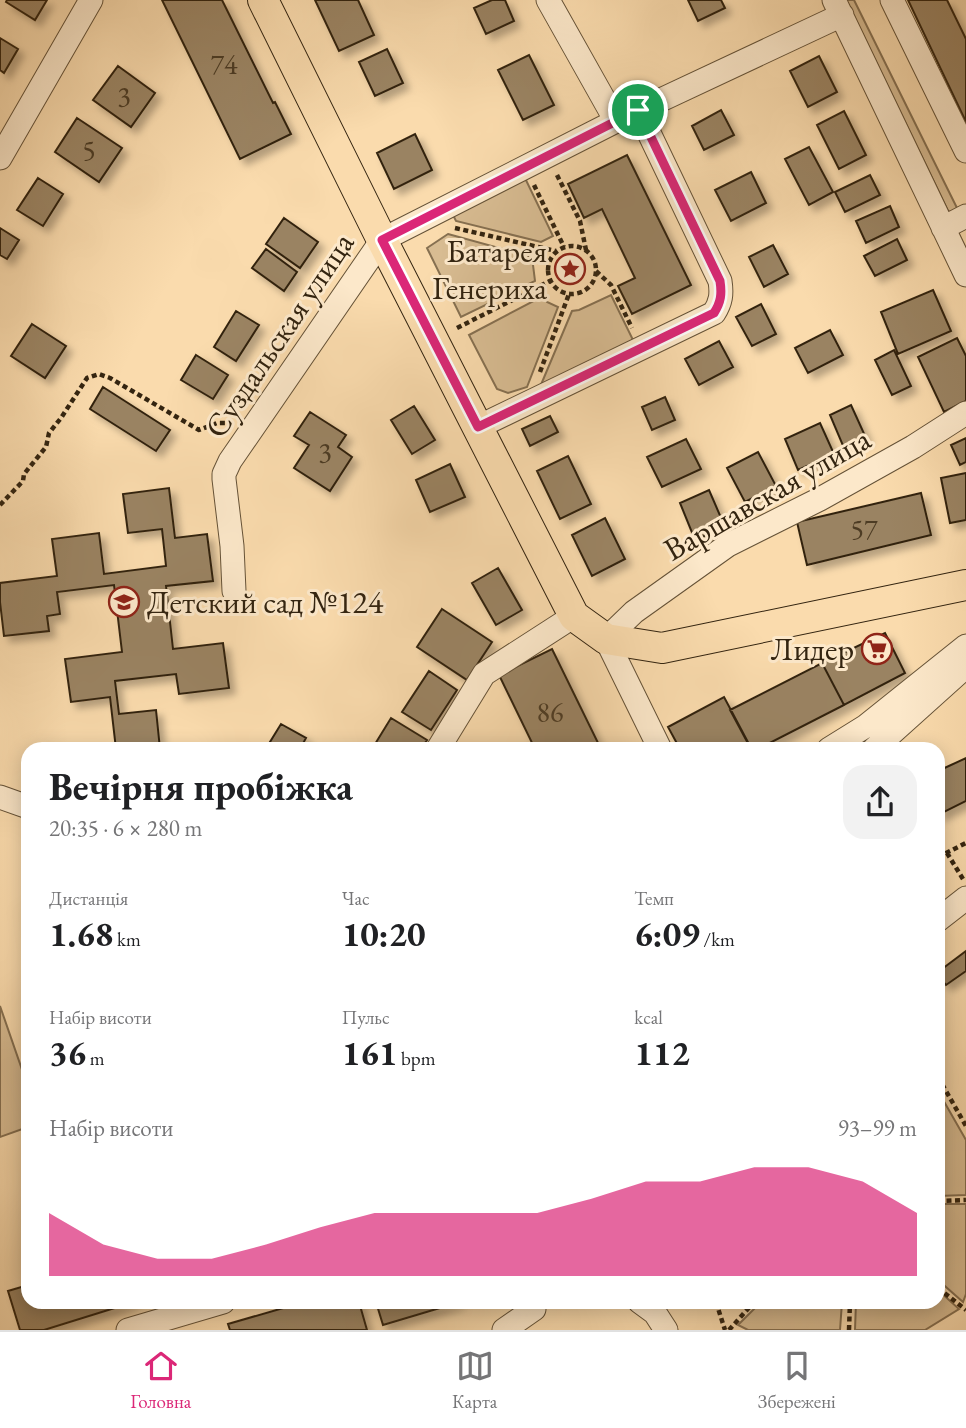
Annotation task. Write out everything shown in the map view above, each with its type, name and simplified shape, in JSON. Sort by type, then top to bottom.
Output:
[{"type":"main road","points":[[263,0],[574,616],[606,639],[662,648],[966,585]]},
{"type":"street","points":[[0,158],[91,0]]},
{"type":"street","points":[[548,0],[616,121]]},
{"type":"street","points":[[892,0],[966,151]]},
{"type":"street","points":[[382,240],[838,7],[966,275]]},
{"type":"street","points":[[478,427],[714,313],[719,304],[722,292],[720,281],[638,110]]},
{"type":"street","points":[[943,228],[966,216]]},
{"type":"street","name":"Суздальская улица","points":[[234,591],[224,474],[230,461],[382,240]]},
{"type":"street","name":"Варшавская улица","points":[[606,639],[634,612],[728,545],[820,499],[913,447],[966,412]]},
{"type":"street","points":[[442,742],[485,674],[574,616]]},
{"type":"street","points":[[606,639],[657,742]]},
{"type":"street","points":[[840,742],[866,726],[966,646]]},
{"type":"street","points":[[882,742],[966,664]]},
{"type":"street","points":[[0,797],[21,804]]},
{"type":"street","points":[[945,914],[966,898]]},
{"type":"street","points":[[128,1330],[199,1309]]},
{"type":"street","points":[[650,1309],[666,1330]]},
{"type":"street","points":[[504,1330],[533,1314]]},
{"type":"path","points":[[548,155],[580,221],[586,250]]},
{"type":"path","points":[[525,167],[564,247]]},
{"type":"path","points":[[420,220],[557,251]]},
{"type":"path","points":[[596,271],[590,285],[584,290],[569,294],[562,292],[550,281],[548,265],[551,257],[564,247],[571,245],[586,250],[592,256],[596,271],[611,285],[642,348]]},
{"type":"path","points":[[457,328],[550,281]]},
{"type":"path","points":[[528,403],[569,294]]},
{"type":"path","points":[[0,505],[23,481],[24,474],[46,447],[49,433],[87,378],[99,374],[199,429],[217,423],[256,423]]},
{"type":"path","points":[[966,843],[947,853],[966,883]]},
{"type":"path","points":[[945,1089],[966,1126]]},
{"type":"path","points":[[945,1201],[966,1200]]},
{"type":"path","points":[[945,1294],[966,1310]]},
{"type":"path","points":[[719,1309],[727,1330],[747,1309]]},
{"type":"path","points":[[849,1330],[850,1309]]},
{"type":"shaded area","points":[[846,0],[854,0],[959,212],[948,211]]},
{"type":"shaded area","points":[[524,176],[553,236],[541,242],[456,221],[453,215]]},
{"type":"shaded area","points":[[448,234],[532,257],[535,281],[461,317],[427,248]]},
{"type":"shaded area","points":[[611,295],[634,342],[540,387],[572,311]]},
{"type":"shaded area","points":[[543,296],[547,302],[558,307],[527,387],[508,393],[497,389],[469,335]]},
{"type":"shaded area","points":[[0,1006],[21,1067],[21,1130],[0,1137]]},
{"type":"shaded area","points":[[945,1103],[966,1140],[966,1195],[945,1196]]},
{"type":"shaded area","points":[[945,1204],[966,1204],[966,1294],[963,1302],[945,1286]]},
{"type":"shaded area","points":[[945,1296],[959,1309],[925,1330],[855,1330],[856,1309],[945,1309]]},
{"type":"shaded area","points":[[754,1309],[842,1309],[840,1330],[748,1330],[738,1325]]},
{"type":"building","points":[[47,0],[35,20],[6,2]]},
{"type":"building","points":[[162,0],[222,0],[291,134],[240,159]]},
{"type":"building","points":[[315,0],[358,0],[374,35],[339,51]]},
{"type":"building","points":[[492,0],[505,0],[514,21],[486,34],[474,8]]},
{"type":"building","points":[[688,0],[721,0],[725,8],[698,21]]},
{"type":"building","points":[[908,0],[947,0],[966,39],[966,122]]},
{"type":"building","points":[[0,38],[18,49],[4,73],[0,70]]},
{"type":"building","points":[[387,49],[403,83],[375,96],[359,62]]},
{"type":"building","points":[[529,55],[554,105],[523,120],[498,70]]},
{"type":"building","points":[[819,56],[837,92],[808,107],[790,71]]},
{"type":"building","points":[[118,66],[155,93],[131,127],[93,100]]},
{"type":"building","points":[[721,110],[734,135],[704,150],[692,126]]},
{"type":"building","points":[[844,111],[866,155],[839,169],[817,125]]},
{"type":"building","points":[[77,118],[122,148],[99,182],[55,152]]},
{"type":"building","points":[[415,134],[432,170],[394,189],[377,153]]},
{"type":"building","points":[[809,147],[833,192],[809,205],[785,159]]},
{"type":"building","points":[[627,155],[691,285],[632,314],[618,286],[635,278],[602,209],[584,218],[568,184]]},
{"type":"building","points":[[751,172],[766,203],[731,221],[715,190]]},
{"type":"building","points":[[870,175],[880,195],[845,212],[835,192]]},
{"type":"building","points":[[38,178],[63,194],[43,226],[17,210]]},
{"type":"building","points":[[890,206],[899,227],[866,243],[856,221]]},
{"type":"building","points":[[284,218],[318,242],[300,268],[266,244]]},
{"type":"building","points":[[0,228],[19,240],[7,259],[0,255]]},
{"type":"building","points":[[897,239],[907,260],[875,276],[864,256]]},
{"type":"building","points":[[773,245],[788,274],[764,287],[749,257]]},
{"type":"building","points":[[266,249],[297,272],[284,291],[252,268]]},
{"type":"building","points":[[933,290],[951,331],[898,354],[881,312]]},
{"type":"building","points":[[761,304],[776,334],[752,346],[736,317]]},
{"type":"building","points":[[236,311],[259,325],[236,361],[214,347]]},
{"type":"building","points":[[32,324],[66,346],[45,378],[11,356]]},
{"type":"building","points":[[830,330],[843,355],[808,373],[795,348]]},
{"type":"building","points":[[957,338],[966,356],[966,401],[944,412],[918,357]]},
{"type":"building","points":[[719,341],[733,367],[699,385],[685,359]]},
{"type":"building","points":[[894,350],[911,386],[892,395],[875,360]]},
{"type":"building","points":[[196,355],[228,375],[213,399],[181,380]]},
{"type":"building","points":[[103,387],[170,430],[156,451],[90,409]]},
{"type":"building","points":[[665,397],[675,420],[652,430],[642,407]]},
{"type":"building","points":[[851,405],[866,438],[844,448],[830,415]]},
{"type":"building","points":[[414,406],[435,440],[412,454],[391,420]]},
{"type":"building","points":[[310,412],[346,435],[338,447],[352,457],[330,491],[294,468],[309,445],[294,436]]},
{"type":"building","points":[[550,416],[558,432],[530,446],[522,429]]},
{"type":"building","points":[[820,423],[834,454],[798,470],[785,439]]},
{"type":"building","points":[[966,438],[966,462],[960,465],[951,445]]},
{"type":"building","points":[[686,439],[701,469],[662,487],[647,457]]},
{"type":"building","points":[[758,452],[776,486],[745,502],[727,468]]},
{"type":"building","points":[[568,456],[591,504],[560,519],[537,471]]},
{"type":"building","points":[[450,464],[465,497],[430,512],[416,480]]},
{"type":"building","points":[[966,473],[966,520],[950,523],[941,478]]},
{"type":"building","points":[[169,488],[175,538],[207,534],[213,581],[166,586],[173,649],[223,643],[229,688],[179,694],[176,674],[115,681],[119,714],[156,710],[159,742],[115,742],[110,697],[71,702],[65,659],[122,652],[114,585],[57,592],[60,614],[47,616],[49,631],[4,636],[0,583],[57,576],[52,539],[99,533],[104,574],[166,566],[162,529],[128,533],[123,494]]},
{"type":"building","points":[[709,490],[725,527],[695,540],[680,503]]},
{"type":"building","points":[[921,493],[931,535],[807,565],[797,522]]},
{"type":"building","points":[[605,518],[625,559],[592,576],[572,535]]},
{"type":"building","points":[[498,568],[522,610],[496,625],[472,583]]},
{"type":"building","points":[[442,609],[492,642],[467,680],[417,647]]},
{"type":"building","points":[[885,633],[905,673],[844,705],[822,663]]},
{"type":"building","points":[[552,649],[598,742],[532,742],[499,675]]},
{"type":"building","points":[[822,663],[844,705],[772,742],[747,742],[730,710]]},
{"type":"building","points":[[429,671],[457,690],[431,730],[402,712]]},
{"type":"building","points":[[724,697],[748,742],[676,742],[668,727]]},
{"type":"building","points":[[391,718],[427,740],[426,742],[376,742]]},
{"type":"building","points":[[281,724],[306,738],[304,742],[270,742]]},
{"type":"building","points":[[966,758],[966,801],[945,812],[945,768]]},
{"type":"building","points":[[966,951],[966,971],[946,985],[945,967]]},
{"type":"building","points":[[21,1287],[21,1309],[112,1309],[44,1330],[20,1330],[8,1291]]},
{"type":"building","points":[[280,1309],[361,1309],[367,1330],[230,1330],[228,1324]]},
{"type":"building","points":[[378,1309],[437,1309],[383,1325]]},
{"type":"place","name":"Батарея Генериха","points":[[570,269]]},
{"type":"place","name":"Детский сад №124","points":[[124,602]]},
{"type":"place","name":"Лидер","points":[[877,649]]},
{"type":"route","points":[[638,110],[720,281],[722,292],[719,304],[714,313],[478,427],[382,240],[638,110]]}]
